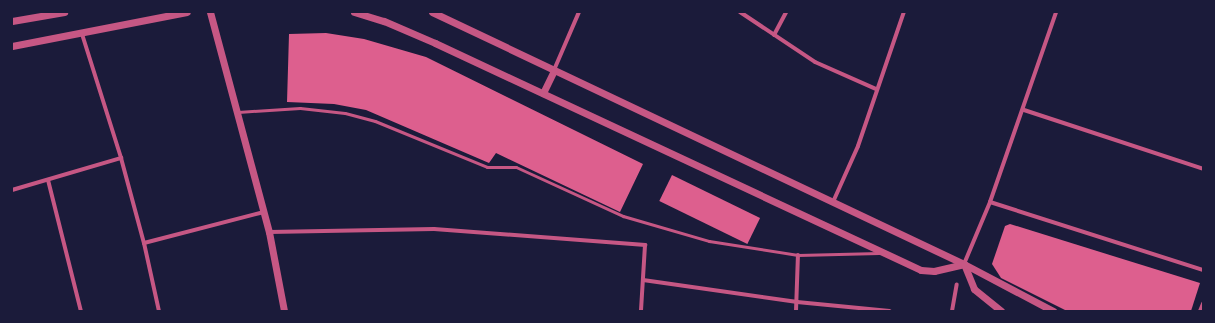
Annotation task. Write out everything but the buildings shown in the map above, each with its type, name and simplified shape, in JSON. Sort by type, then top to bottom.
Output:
[{"type":"street","points":[[12,21],[64,12]]},
{"type":"street","points":[[12,46],[82,34],[187,12]]},
{"type":"street","points":[[210,12],[269,232],[284,311]]},
{"type":"street","points":[[354,12],[408,30],[921,270],[934,272],[964,264]]},
{"type":"street","points":[[432,12],[964,264],[1053,311]]},
{"type":"street","points":[[543,94],[579,12]]},
{"type":"street","points":[[740,12],[815,62],[876,89]]},
{"type":"street","points":[[774,35],[786,12]]},
{"type":"street","points":[[833,202],[858,146],[876,89],[904,12]]},
{"type":"street","points":[[1002,311],[974,289],[964,264],[990,202],[1024,110],[1056,12]]},
{"type":"street","points":[[82,34],[121,158],[144,243],[159,311]]},
{"type":"street","points":[[1024,110],[1203,169]]},
{"type":"street","points":[[12,190],[121,158]]},
{"type":"street","points":[[48,180],[80,311]]},
{"type":"street","points":[[990,202],[1203,270]]},
{"type":"street","points":[[144,243],[264,212]]},
{"type":"street","points":[[269,232],[434,229],[645,244],[641,311]]},
{"type":"street","points":[[796,311],[798,255]]},
{"type":"street","points":[[643,280],[796,302],[890,311]]},
{"type":"street","points":[[952,311],[957,284]]},
{"type":"street","points":[[1200,311],[1203,304]]},
{"type":"lane","points":[[238,112],[300,108],[345,113],[375,121],[487,167],[516,167],[623,216],[709,240],[798,255],[882,252]]}]
